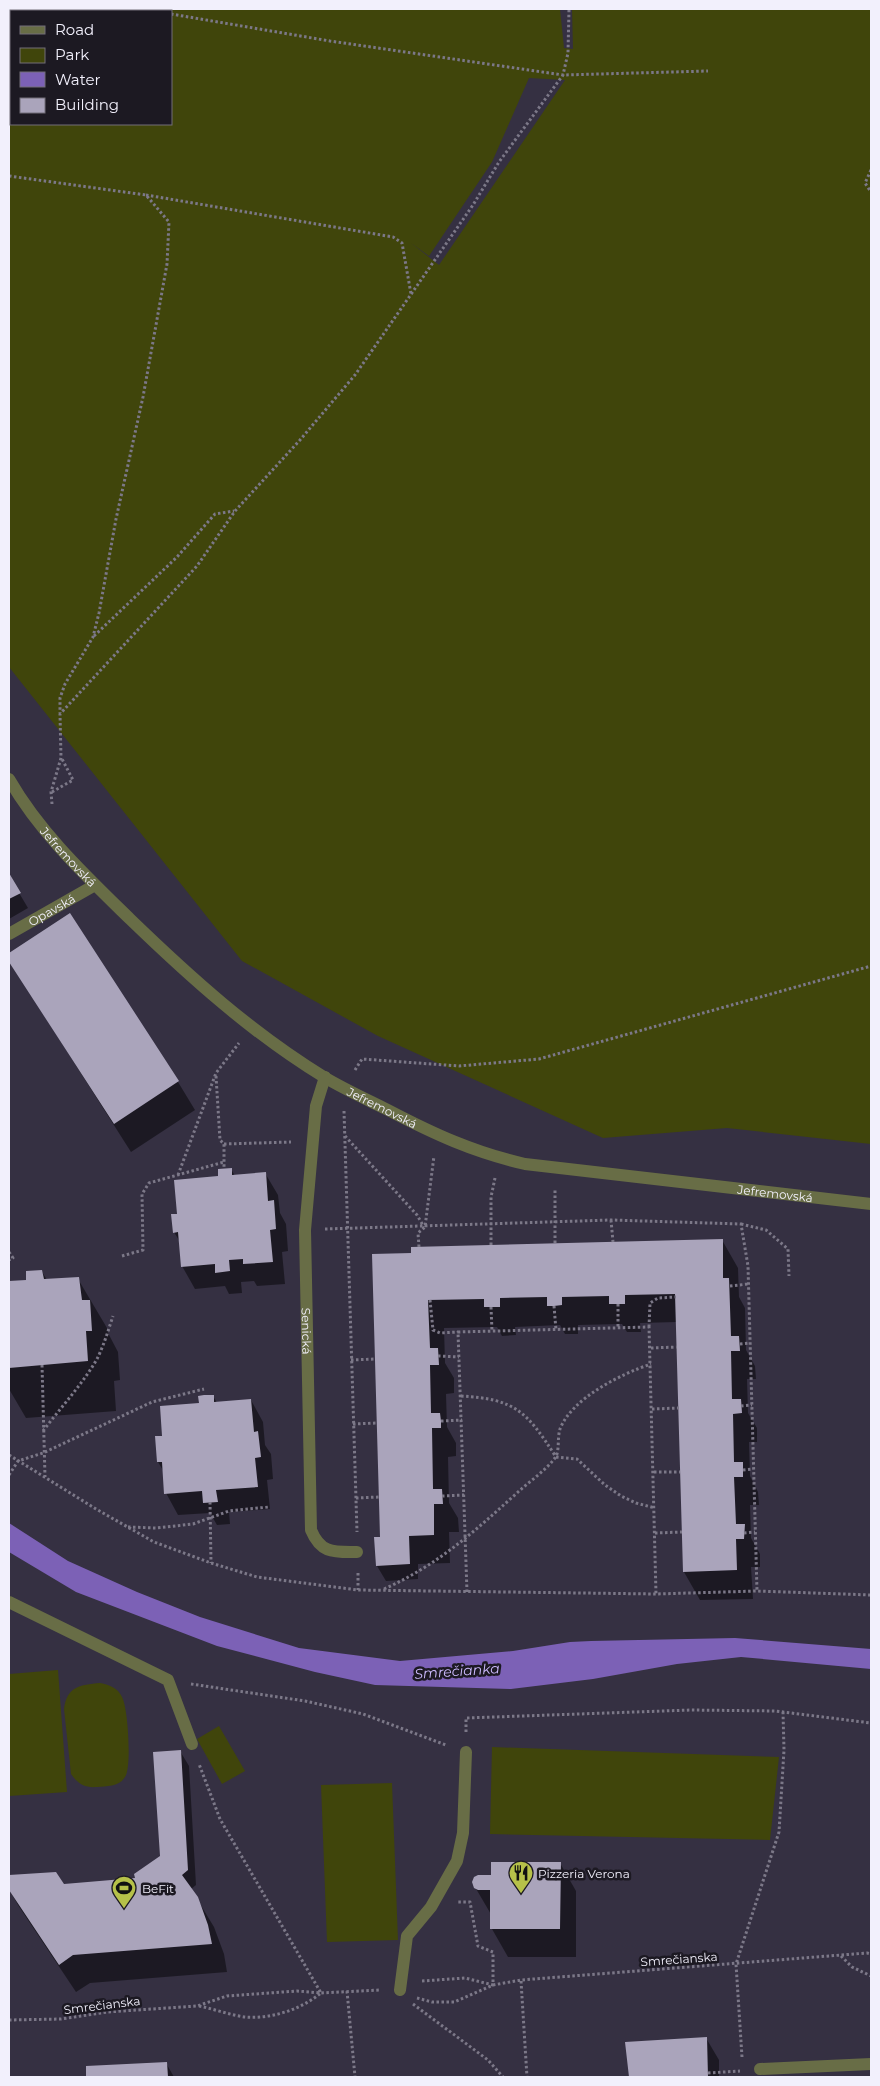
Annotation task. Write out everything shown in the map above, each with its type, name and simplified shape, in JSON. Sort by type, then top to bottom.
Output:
[{"type":"street","name":"Jefremovská","points":[[9,779],[37,821],[95,885],[178,965],[223,1005],[293,1057],[325,1078],[437,1136],[500,1158],[525,1164],[834,1198],[871,1204]]},
{"type":"street","name":"Opavská","points":[[9,934],[95,885]]},
{"type":"street","name":"Senická","points":[[325,1078],[316,1106],[305,1230],[311,1530],[316,1542],[326,1550],[357,1552]]},
{"type":"street","points":[[9,1602],[168,1680],[192,1744]]},
{"type":"street","points":[[404,1992],[407,1936],[434,1903],[457,1861],[463,1833],[466,1752]]},
{"type":"street","points":[[760,2069],[871,2064]]},
{"type":"path","points":[[60,714],[197,566],[235,511],[300,440],[355,375],[474,205],[499,162],[564,75],[568,52],[569,9]]},
{"type":"path","points":[[172,14],[368,47],[564,75],[708,71]]},
{"type":"path","points":[[871,170],[865,183],[871,192]]},
{"type":"path","points":[[9,176],[146,195],[393,236],[402,243],[411,294]]},
{"type":"path","points":[[93,637],[143,397],[167,264],[169,222],[146,195]]},
{"type":"path","points":[[53,810],[51,792],[61,758],[60,698],[65,684],[93,637],[177,557],[215,514],[235,511]]},
{"type":"path","points":[[51,792],[73,780],[61,758]]},
{"type":"path","points":[[343,1087],[362,1059],[460,1066],[539,1059],[871,966]]},
{"type":"path","points":[[177,1175],[216,1073],[252,1026]]},
{"type":"path","points":[[216,1073],[220,1140],[224,1144],[224,1168]]},
{"type":"path","points":[[358,1590],[344,1135],[417,1216],[424,1227]]},
{"type":"path","points":[[420,1247],[418,1233],[424,1227],[437,1136]]},
{"type":"path","points":[[224,1144],[344,1142]]},
{"type":"path","points":[[491,1245],[491,1196],[500,1158]]},
{"type":"path","points":[[122,1256],[143,1250],[142,1194],[149,1183],[224,1162]]},
{"type":"path","points":[[555,1243],[554,1194],[559,1168]]},
{"type":"path","points":[[305,1230],[611,1220],[741,1224],[766,1230],[788,1249],[789,1276]]},
{"type":"path","points":[[611,1220],[613,1242]]},
{"type":"path","points":[[741,1224],[748,1266],[757,1591]]},
{"type":"path","points":[[9,1252],[13,1258],[9,1260]]},
{"type":"path","points":[[730,1286],[748,1284]]},
{"type":"path","points":[[656,1594],[649,1327],[650,1302],[658,1298],[676,1297]]},
{"type":"path","points":[[430,1300],[430,1321],[433,1330],[440,1333],[649,1327]]},
{"type":"path","points":[[618,1304],[618,1327]]},
{"type":"path","points":[[554,1306],[556,1330]]},
{"type":"path","points":[[491,1307],[492,1331]]},
{"type":"path","points":[[43,1430],[86,1376],[97,1359],[113,1316]]},
{"type":"path","points":[[458,1332],[467,1592]]},
{"type":"path","points":[[740,1344],[750,1343]]},
{"type":"path","points":[[651,1348],[677,1347]]},
{"type":"path","points":[[438,1356],[459,1356]]},
{"type":"path","points":[[351,1360],[375,1359]]},
{"type":"path","points":[[381,1590],[411,1577],[466,1539],[556,1457],[560,1430],[567,1417],[580,1403],[629,1372],[650,1364]]},
{"type":"path","points":[[42,1365],[45,1478]]},
{"type":"path","points":[[9,1474],[18,1461],[43,1452],[152,1402],[204,1389]]},
{"type":"path","points":[[461,1396],[486,1397],[514,1407],[531,1422],[556,1457],[577,1459],[605,1485],[621,1496],[636,1503],[655,1508]]},
{"type":"path","points":[[741,1406],[752,1405]]},
{"type":"path","points":[[652,1409],[679,1408]]},
{"type":"path","points":[[440,1421],[462,1420]]},
{"type":"path","points":[[353,1424],[377,1423]]},
{"type":"path","points":[[9,1454],[45,1478],[154,1542],[211,1564],[257,1577],[358,1590],[656,1594],[757,1591],[871,1594]]},
{"type":"path","points":[[743,1470],[753,1469]]},
{"type":"path","points":[[654,1472],[680,1472]]},
{"type":"path","points":[[442,1496],[464,1495]]},
{"type":"path","points":[[356,1498],[379,1497]]},
{"type":"path","points":[[210,1502],[211,1564]]},
{"type":"path","points":[[127,1527],[156,1528],[193,1524],[229,1511],[270,1507]]},
{"type":"path","points":[[655,1533],[682,1532]]},
{"type":"path","points":[[744,1533],[755,1532]]},
{"type":"path","points":[[168,1680],[305,1701],[363,1714],[466,1752],[466,1718],[691,1710],[783,1712],[871,1723]]},
{"type":"path","points":[[743,2070],[736,1964],[779,1832],[784,1750],[783,1712]]},
{"type":"path","points":[[192,1744],[220,1819],[321,1993]]},
{"type":"path","points":[[434,1903],[470,1902],[478,1946],[493,1952],[493,1984]]},
{"type":"path","name":"Smrečianska","points":[[9,2020],[61,2019],[107,2012],[197,2006],[227,1996],[297,1992],[404,1992],[432,2002],[454,2002],[493,1984],[522,1980],[870,1952]]},
{"type":"path","points":[[841,1955],[852,1968],[871,1976]]},
{"type":"path","name":"Smrečianska","points":[[404,1992],[416,1982],[465,1978],[493,1984]]},
{"type":"path","points":[[522,1980],[527,2077]]},
{"type":"path","points":[[347,1991],[355,2077]]},
{"type":"path","points":[[404,1992],[415,2007],[488,2060],[504,2077]]},
{"type":"path","name":"Smrečianska","points":[[197,2006],[244,2016],[265,2017],[308,2004],[321,1993]]},
{"type":"path","points":[[708,2074],[760,2069]]},
{"type":"green space","points":[[9,9],[560,9],[564,48],[573,49],[572,9],[871,9],[871,1144],[727,1128],[603,1138],[378,1036],[242,961],[9,667]],"holes":[[[529,78],[565,80],[439,265],[411,243],[429,256],[492,162]]]},
{"type":"green space","points":[[58,1670],[67,1792],[9,1796],[9,1674]]},
{"type":"green space","points":[[100,1683],[116,1689],[124,1703],[128,1737],[128,1762],[125,1777],[120,1783],[109,1786],[89,1787],[79,1783],[71,1774],[64,1709],[71,1691],[81,1686]]},
{"type":"green space","points":[[219,1726],[245,1771],[222,1784],[197,1739]]},
{"type":"green space","points":[[492,1747],[779,1757],[770,1840],[490,1834]]},
{"type":"green space","points":[[392,1783],[398,1940],[327,1942],[321,1785]]},
{"type":"water","name":"Smrečianka","points":[[9,1523],[68,1561],[137,1592],[200,1617],[299,1648],[400,1661],[513,1651],[570,1642],[735,1638],[871,1649],[871,1669],[741,1657],[677,1664],[593,1679],[511,1689],[375,1685],[315,1672],[217,1646],[76,1592],[9,1552]]},
{"type":"building","points":[[9,873],[21,893],[9,899]]},
{"type":"building","points":[[70,913],[179,1081],[114,1124],[9,962],[9,953]]},
{"type":"building","points":[[232,1168],[232,1175],[266,1172],[268,1201],[274,1200],[276,1229],[270,1230],[273,1262],[243,1264],[243,1259],[229,1260],[230,1271],[215,1273],[215,1264],[181,1267],[178,1232],[173,1233],[171,1214],[177,1214],[174,1180],[218,1176],[218,1169]]},
{"type":"building","points":[[723,1239],[723,1278],[729,1278],[731,1336],[739,1336],[740,1351],[731,1351],[732,1399],[741,1399],[742,1413],[733,1414],[734,1462],[743,1462],[743,1477],[734,1477],[736,1524],[745,1524],[744,1539],[736,1539],[737,1570],[683,1572],[675,1294],[625,1295],[625,1304],[609,1304],[609,1296],[562,1297],[562,1305],[554,1306],[547,1306],[547,1297],[500,1298],[500,1307],[484,1307],[484,1299],[428,1300],[430,1348],[438,1348],[439,1365],[430,1365],[431,1413],[440,1413],[441,1421],[441,1428],[432,1428],[433,1489],[442,1489],[443,1504],[434,1504],[434,1535],[409,1536],[410,1564],[376,1566],[374,1537],[380,1537],[372,1254],[411,1253],[411,1247]]},
{"type":"building","points":[[42,1270],[44,1279],[79,1277],[82,1300],[90,1300],[92,1331],[86,1331],[88,1361],[9,1368],[9,1281],[26,1280],[26,1271]]},
{"type":"building","points":[[214,1395],[214,1402],[251,1399],[254,1432],[258,1431],[261,1457],[255,1458],[258,1487],[216,1490],[218,1502],[203,1503],[202,1491],[164,1494],[162,1462],[157,1462],[155,1436],[162,1436],[160,1406],[199,1403],[198,1396]]},
{"type":"building","points":[[181,1750],[188,1870],[182,1875],[198,1897],[208,1925],[212,1944],[73,1955],[59,1965],[9,1890],[9,1875],[56,1872],[64,1884],[135,1878],[134,1874],[160,1856],[153,1752]]},
{"type":"building","points":[[491,1862],[561,1862],[560,1929],[490,1929],[490,1890],[478,1890],[474,1888],[472,1882],[474,1877],[478,1875],[491,1875]]},
{"type":"building","points":[[707,2037],[708,2077],[629,2077],[625,2042]]},
{"type":"building","points":[[167,2062],[168,2077],[86,2077],[86,2066]]},
{"type":"place","name":"Pizzeria Verona","points":[[521,1894]]},
{"type":"place","name":"BeFit","points":[[124,1909]]}]
